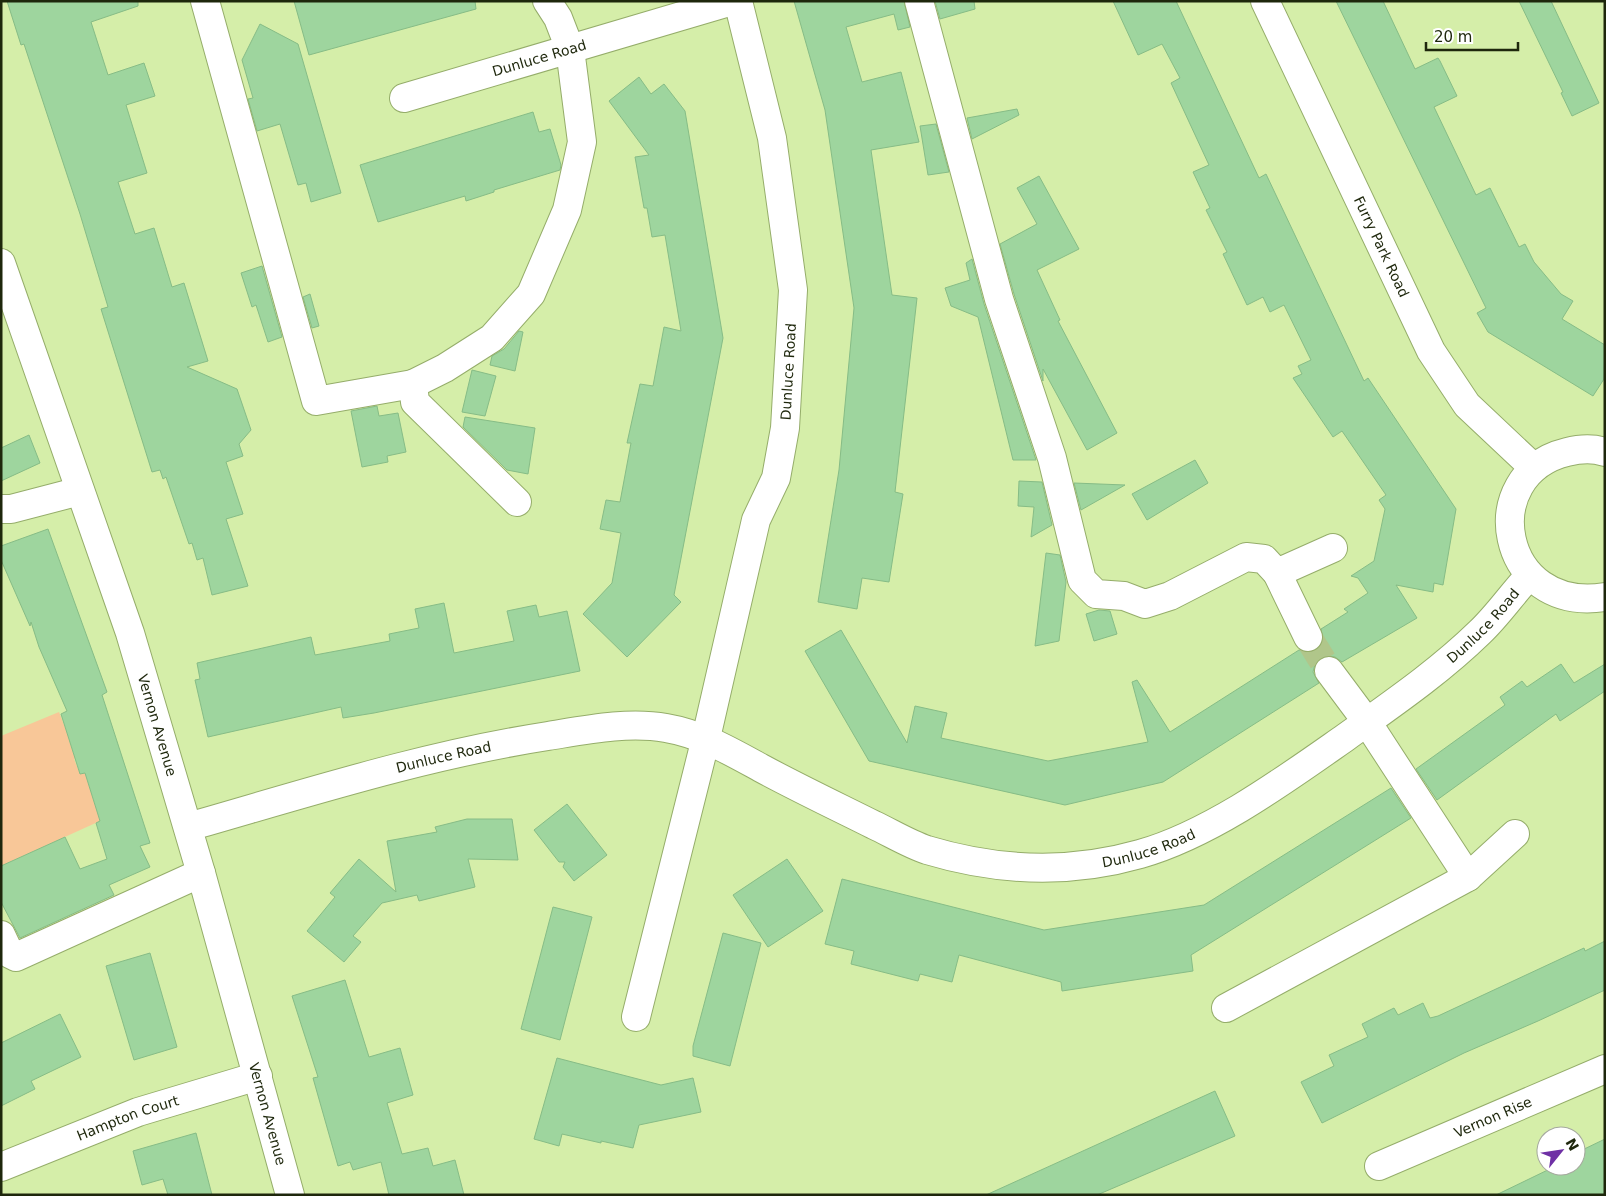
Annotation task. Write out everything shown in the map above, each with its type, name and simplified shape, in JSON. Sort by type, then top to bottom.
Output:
[{"type":"street","points":[[205,1],[316,401],[413,384],[445,368],[492,338],[531,294],[566,210],[582,142],[570,49],[558,18],[547,1]]},
{"type":"street","name":"Dunluce Road","points":[[404,98],[732,1]]},
{"type":"street","name":"Dunluce Road","points":[[636,1017],[706,738],[756,520],[776,478],[785,428],[793,290],[772,138],[738,1]]},
{"type":"street","name":"Furry Park Road","points":[[1265,1],[1431,352],[1468,405],[1534,468]]},
{"type":"street","points":[[931,7],[999,299],[1052,458],[1082,580],[1096,594],[1124,596],[1145,604],[1170,596],[1246,557],[1264,558],[1277,573],[1308,637]]},
{"type":"street","name":"Vernon Avenue","points":[[1,263],[6,291],[130,633],[188,827],[290,1195]]},
{"type":"street","points":[[413,384],[416,402],[517,502]]},
{"type":"street","points":[[1605,452],[1578,449],[1554,455],[1534,468],[1520,486],[1511,507],[1510,530],[1514,552],[1529,576],[1543,588],[1564,597],[1587,600],[1605,597]]},
{"type":"street","points":[[1,510],[80,491]]},
{"type":"street","points":[[1277,573],[1333,548]]},
{"type":"street","name":"Dunluce Road","points":[[188,827],[391,768],[520,740],[573,732],[638,726],[664,728],[706,738],[802,790],[924,849],[984,863],[1027,868],[1061,868],[1139,854],[1178,840],[1246,804],[1367,722],[1428,677],[1483,630],[1529,576]]},
{"type":"street","points":[[1329,671],[1367,722],[1468,877]]},
{"type":"street","points":[[1226,1008],[1468,877],[1516,834]]},
{"type":"street","points":[[1,935],[10,954],[16,957],[201,873]]},
{"type":"street","name":"Vernon Rise","points":[[1379,1166],[1605,1068]]},
{"type":"street","name":"Hampton Court","points":[[1,1167],[138,1112],[258,1076]]},
{"type":"shaded area","points":[[59,712],[66,730],[73,735],[68,737],[73,752],[77,750],[79,757],[74,759],[80,774],[85,773],[100,821],[1,866],[1,736]]},
{"type":"building","points":[[7,1],[138,1],[138,6],[91,22],[108,75],[144,63],[155,96],[126,105],[147,173],[118,182],[135,234],[154,228],[172,287],[184,283],[208,361],[187,367],[237,389],[251,430],[239,444],[243,456],[226,462],[243,514],[226,519],[248,586],[212,595],[203,558],[197,560],[192,543],[189,544],[166,477],[163,479],[160,470],[152,472],[101,309],[108,307],[80,214],[24,44],[21,45]]},
{"type":"building","points":[[294,1],[475,1],[476,9],[309,55]]},
{"type":"building","points":[[794,1],[904,1],[910,27],[898,30],[894,14],[846,27],[862,82],[901,72],[919,142],[871,150],[892,295],[917,298],[895,492],[903,494],[889,582],[862,578],[857,609],[818,602],[839,470],[854,308],[825,110]]},
{"type":"building","points":[[935,1],[974,1],[975,9],[940,19]]},
{"type":"building","points":[[1113,1],[1176,1],[1259,178],[1266,174],[1364,381],[1368,378],[1456,509],[1443,585],[1434,583],[1433,592],[1396,585],[1417,618],[1342,662],[1335,657],[1327,656],[1320,658],[1315,664],[1313,672],[1319,683],[1163,782],[1065,805],[869,761],[805,651],[841,630],[907,743],[915,706],[947,713],[941,738],[1048,761],[1148,742],[1132,682],[1137,680],[1170,732],[1299,650],[1306,652],[1315,651],[1321,645],[1323,639],[1321,629],[1348,612],[1344,609],[1368,593],[1358,578],[1351,576],[1374,561],[1385,509],[1379,500],[1386,495],[1342,431],[1333,437],[1293,378],[1302,374],[1298,366],[1311,360],[1284,305],[1270,312],[1263,297],[1247,305],[1223,254],[1227,252],[1206,210],[1210,208],[1193,172],[1209,165],[1171,83],[1180,78],[1162,44],[1138,55]]},
{"type":"building","points":[[1336,1],[1383,1],[1415,69],[1438,58],[1440,61],[1457,96],[1434,107],[1476,195],[1490,188],[1519,247],[1525,244],[1534,262],[1561,294],[1573,301],[1562,319],[1605,345],[1604,379],[1593,396],[1488,332],[1477,313],[1486,308]]},
{"type":"building","points":[[1519,1],[1551,1],[1599,103],[1572,116],[1561,93],[1563,92]]},
{"type":"building","points":[[260,24],[298,44],[341,193],[311,202],[306,183],[298,185],[280,124],[257,131],[248,99],[253,98],[242,60]]},
{"type":"building","points":[[639,77],[651,94],[664,84],[685,111],[723,338],[674,595],[681,602],[627,657],[583,614],[612,583],[621,533],[600,529],[606,500],[620,502],[631,443],[627,443],[640,384],[653,386],[664,327],[681,331],[665,235],[652,237],[647,208],[644,208],[635,157],[649,155],[609,101]]},
{"type":"building","points":[[1017,109],[1019,115],[972,139],[967,118]]},
{"type":"building","points":[[533,112],[539,132],[550,129],[561,165],[560,170],[494,190],[494,192],[466,201],[465,196],[378,222],[360,165]]},
{"type":"building","points":[[936,124],[949,172],[928,175],[920,126]]},
{"type":"building","points":[[1039,176],[1079,249],[1037,270],[1060,320],[1058,321],[1117,433],[1087,450],[1043,369],[1043,381],[1014,294],[1000,244],[1037,224],[1017,188]]},
{"type":"building","points":[[972,259],[984,304],[1036,460],[1013,460],[978,317],[951,306],[945,288],[970,280],[966,263]]},
{"type":"building","points":[[262,266],[282,337],[268,342],[256,305],[252,307],[241,273]]},
{"type":"building","points":[[310,294],[319,326],[312,328],[303,297]]},
{"type":"building","points":[[519,331],[523,332],[515,371],[490,365],[492,356],[504,349]]},
{"type":"building","points":[[472,370],[496,376],[485,416],[462,412]]},
{"type":"building","points":[[377,406],[379,416],[398,413],[406,452],[387,456],[388,462],[362,467],[351,411]]},
{"type":"building","points":[[465,417],[535,428],[528,474],[507,470],[463,427]]},
{"type":"building","points":[[29,435],[40,463],[1,481],[1,448]]},
{"type":"building","points":[[1195,460],[1208,483],[1147,520],[1132,494]]},
{"type":"building","points":[[1019,481],[1042,482],[1052,525],[1031,537],[1034,507],[1018,506]]},
{"type":"building","points":[[1074,483],[1125,485],[1081,510]]},
{"type":"building","points":[[48,529],[107,692],[102,695],[150,843],[140,846],[150,867],[109,885],[114,895],[20,938],[1,902],[1,866],[65,837],[80,869],[107,859],[96,823],[100,821],[85,773],[80,774],[61,714],[67,711],[39,647],[31,622],[30,626],[1,560],[1,546]]},
{"type":"building","points":[[1046,553],[1060,555],[1066,582],[1059,641],[1035,646]]},
{"type":"building","points":[[444,603],[454,653],[514,641],[507,611],[536,605],[539,617],[567,611],[580,671],[343,718],[341,707],[208,737],[195,680],[200,679],[197,663],[311,637],[315,655],[390,641],[389,634],[419,628],[415,609]]},
{"type":"building","points":[[1099,610],[1110,611],[1117,634],[1094,641],[1086,614]]},
{"type":"building","points":[[1561,664],[1574,683],[1605,664],[1605,691],[1560,721],[1556,714],[1437,800],[1416,769],[1505,705],[1500,697],[1522,681],[1527,687]]},
{"type":"building","points":[[1391,788],[1411,818],[1191,955],[1193,971],[1062,991],[1061,982],[959,955],[952,982],[920,974],[918,981],[851,964],[854,951],[825,944],[842,879],[1044,930],[1204,905]]},
{"type":"building","points":[[567,804],[607,855],[574,881],[563,867],[565,862],[559,862],[534,830]]},
{"type":"building","points":[[467,819],[512,819],[518,860],[468,859],[475,887],[419,901],[417,895],[382,903],[353,936],[361,942],[344,962],[307,931],[335,897],[330,893],[359,859],[396,892],[387,841],[437,832],[435,827]]},
{"type":"building","points":[[787,859],[823,911],[768,947],[733,895]]},
{"type":"building","points":[[553,907],[592,917],[560,1040],[521,1029]]},
{"type":"building","points":[[723,933],[761,943],[730,1066],[693,1056],[693,1046]]},
{"type":"building","points":[[1605,941],[1605,990],[1464,1053],[1322,1123],[1301,1082],[1334,1066],[1329,1055],[1368,1037],[1362,1024],[1394,1008],[1398,1015],[1423,1003],[1430,1018],[1438,1016],[1584,948],[1585,951]]},
{"type":"building","points":[[150,953],[177,1047],[134,1060],[106,966]]},
{"type":"building","points":[[345,980],[369,1057],[400,1048],[413,1095],[387,1103],[402,1154],[428,1148],[433,1166],[455,1160],[464,1195],[389,1195],[381,1162],[353,1170],[350,1162],[338,1166],[313,1078],[318,1077],[292,996]]},
{"type":"building","points":[[60,1014],[81,1057],[31,1081],[35,1089],[1,1106],[1,1043]]},
{"type":"building","points":[[557,1058],[661,1085],[693,1078],[701,1112],[639,1125],[633,1148],[562,1134],[559,1146],[534,1139]]},
{"type":"building","points":[[1215,1091],[1235,1136],[1097,1195],[986,1195]]},
{"type":"building","points":[[196,1133],[212,1195],[168,1195],[163,1179],[142,1185],[133,1151]]},
{"type":"building","points":[[1605,1139],[1605,1195],[1496,1195],[1536,1176],[1586,1176],[1586,1148]]},
{"type":"tunnel","points":[[1308,637],[1329,671]]}]
